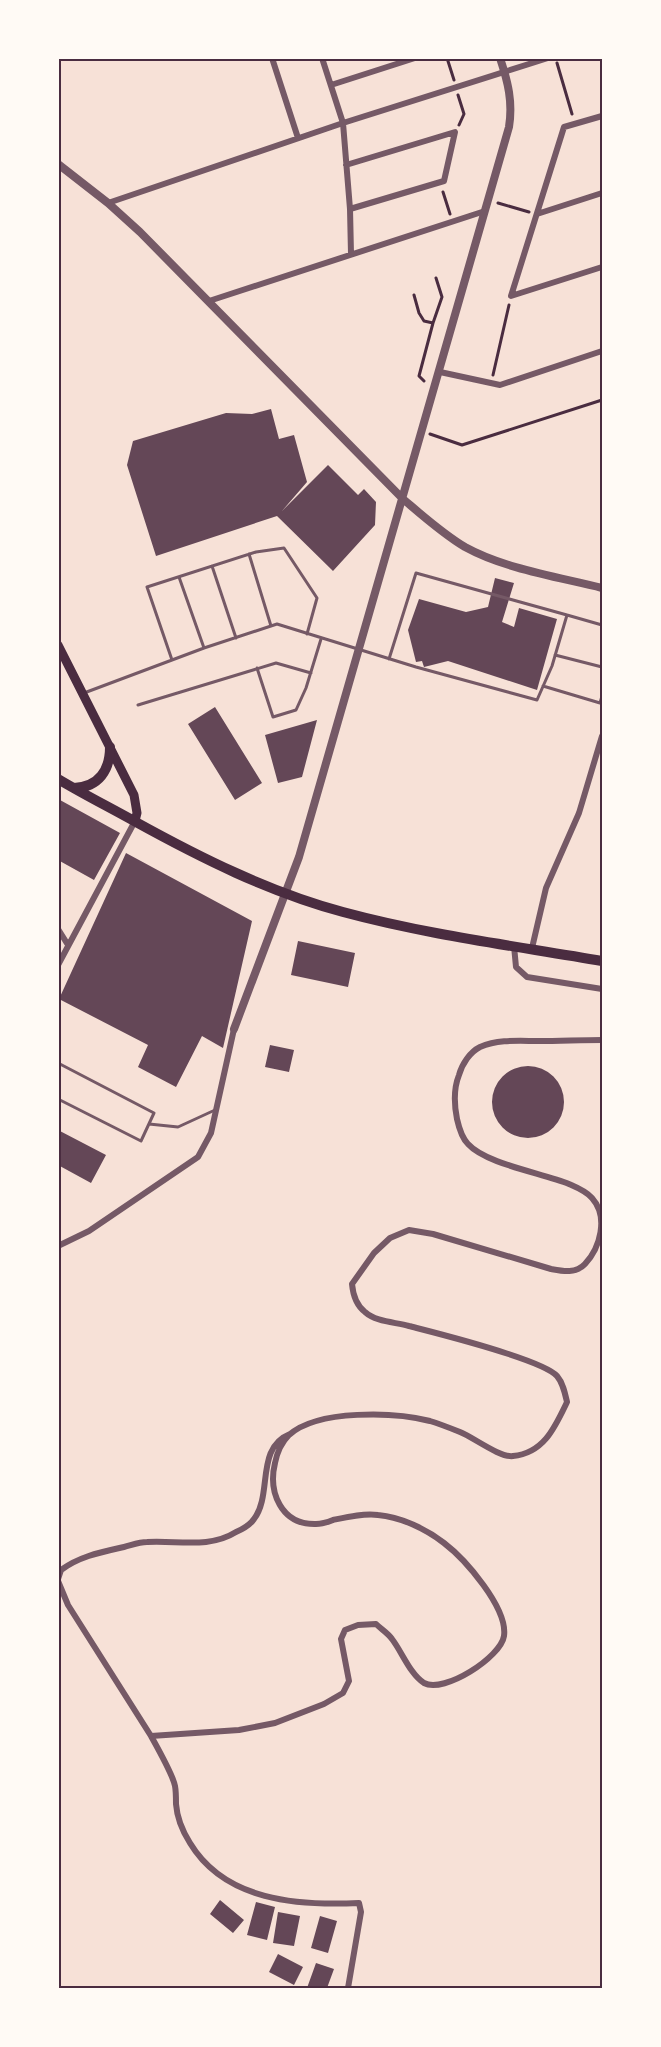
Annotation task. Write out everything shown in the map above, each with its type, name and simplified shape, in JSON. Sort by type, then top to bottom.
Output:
[{"type":"highway","points":[[74,788],[84,788],[101,778],[107,769],[110,747]]},
{"type":"highway","points":[[58,779],[186,850],[285,894],[342,912],[397,925],[603,961]]},
{"type":"main road","points":[[58,645],[134,795],[137,813],[135,821]]},
{"type":"street","points":[[272,58],[298,138]]},
{"type":"street","points":[[322,58],[343,123],[351,254]]},
{"type":"street","points":[[331,85],[415,58]]},
{"type":"street","points":[[58,1246],[89,1232],[198,1157],[211,1133],[234,1029],[299,857],[488,200],[510,118],[510,93],[500,58]]},
{"type":"street","points":[[108,203],[343,123],[548,58]]},
{"type":"street","points":[[511,296],[564,127],[603,116]]},
{"type":"street","points":[[346,165],[455,132],[444,181],[350,209]]},
{"type":"street","points":[[58,164],[108,203],[140,232],[403,499],[444,533],[488,557],[529,570],[603,588]]},
{"type":"street","points":[[537,214],[603,193]]},
{"type":"street","points":[[209,301],[485,211]]},
{"type":"street","points":[[511,296],[603,267]]},
{"type":"street","points":[[440,372],[500,385],[603,351]]},
{"type":"street","points":[[532,948],[546,888],[579,813],[603,736]]},
{"type":"street","points":[[58,965],[135,821]]},
{"type":"street","points":[[58,929],[68,945]]},
{"type":"street","points":[[513,945],[516,968],[527,977],[603,989]]},
{"type":"street","points":[[348,1989],[361,1912],[359,1903],[309,1904],[280,1899],[235,1886],[217,1874],[189,1843],[176,1807],[175,1784],[151,1736],[68,1605],[58,1580],[61,1570],[74,1561],[99,1553],[145,1542],[209,1542],[229,1537],[248,1526],[256,1518],[262,1499],[272,1450],[282,1437],[311,1424],[336,1417],[355,1414],[393,1415],[429,1421],[462,1433],[510,1457],[526,1454],[540,1446],[552,1433],[567,1402],[557,1376],[543,1366],[366,1314],[357,1304],[352,1284],[374,1252],[390,1238],[409,1230],[433,1234],[550,1269],[568,1271],[581,1269],[593,1256],[599,1241],[598,1211],[593,1198],[579,1188],[558,1179],[482,1156],[467,1144],[459,1128],[453,1096],[458,1075],[465,1060],[478,1048],[498,1042],[603,1040]]},
{"type":"street","points":[[151,1736],[239,1730],[275,1723],[324,1704],[343,1693],[349,1681],[341,1639],[345,1630],[358,1624],[376,1624],[391,1636],[415,1674],[426,1684],[441,1685],[460,1678],[495,1653],[504,1637],[503,1622],[492,1599],[475,1573],[444,1543],[413,1524],[378,1514],[346,1517],[315,1524],[288,1516],[278,1504],[274,1484],[275,1463],[282,1444],[291,1434]]},
{"type":"lane","points":[[172,660],[147,587],[249,554],[284,549],[316,598],[307,634]]},
{"type":"lane","points":[[249,554],[271,626]]},
{"type":"lane","points":[[212,566],[236,638]]},
{"type":"lane","points":[[389,659],[416,573],[603,625]]},
{"type":"lane","points":[[178,577],[204,648]]},
{"type":"lane","points":[[83,693],[204,648],[277,624],[389,659],[537,700],[555,655],[567,615]]},
{"type":"lane","points":[[257,668],[273,717],[296,710],[322,639]]},
{"type":"lane","points":[[555,655],[603,667]]},
{"type":"lane","points":[[138,705],[276,663],[310,673]]},
{"type":"lane","points":[[543,686],[600,703],[603,696]]},
{"type":"lane","points":[[58,1063],[154,1113],[141,1141],[58,1099]]},
{"type":"lane","points":[[149,1124],[178,1127],[215,1110]]},
{"type":"path","points":[[556,58],[575,124]]},
{"type":"path","points":[[439,182],[453,221]]},
{"type":"path","points":[[488,200],[537,214]]},
{"type":"path","points":[[435,389],[419,376],[442,297],[436,278]]},
{"type":"path","points":[[414,295],[424,321],[433,323]]},
{"type":"path","points":[[491,382],[511,296]]},
{"type":"path","points":[[423,432],[462,445],[603,400]]},
{"type":"building","points":[[271,409],[279,439],[294,435],[307,482],[282,511],[328,465],[358,495],[364,489],[376,502],[375,525],[333,571],[277,516],[156,556],[127,465],[133,441],[226,413],[252,414]]},
{"type":"building","points":[[495,578],[514,583],[502,622],[514,627],[519,608],[557,619],[537,690],[448,661],[424,667],[422,661],[416,662],[408,630],[419,599],[466,612],[488,607]]},
{"type":"building","points":[[215,707],[262,783],[235,800],[188,724]]},
{"type":"building","points":[[317,720],[302,777],[278,783],[265,735]]},
{"type":"building","points":[[60,800],[120,833],[94,880],[58,860],[58,803]]},
{"type":"building","points":[[126,853],[252,921],[223,1048],[202,1036],[176,1087],[138,1067],[148,1045],[59,999]]},
{"type":"building","points":[[298,941],[355,953],[348,987],[291,975]]},
{"type":"building","points":[[270,1045],[294,1050],[289,1072],[265,1067]]},
{"type":"building","points":[[528,1066],[548,1072],[558,1082],[564,1102],[558,1122],[548,1132],[528,1138],[508,1132],[498,1122],[492,1102],[498,1082],[508,1072]]},
{"type":"building","points":[[58,1130],[106,1155],[91,1183],[58,1165]]},
{"type":"building","points":[[220,1900],[244,1920],[233,1933],[210,1914]]},
{"type":"building","points":[[256,1902],[275,1907],[267,1940],[247,1935]]},
{"type":"building","points":[[278,1912],[300,1916],[294,1946],[273,1943]]},
{"type":"building","points":[[320,1916],[337,1921],[328,1953],[311,1948]]},
{"type":"building","points":[[278,1954],[303,1967],[294,1985],[269,1972]]},
{"type":"building","points":[[316,1963],[334,1969],[327,1988],[307,1988]]}]
